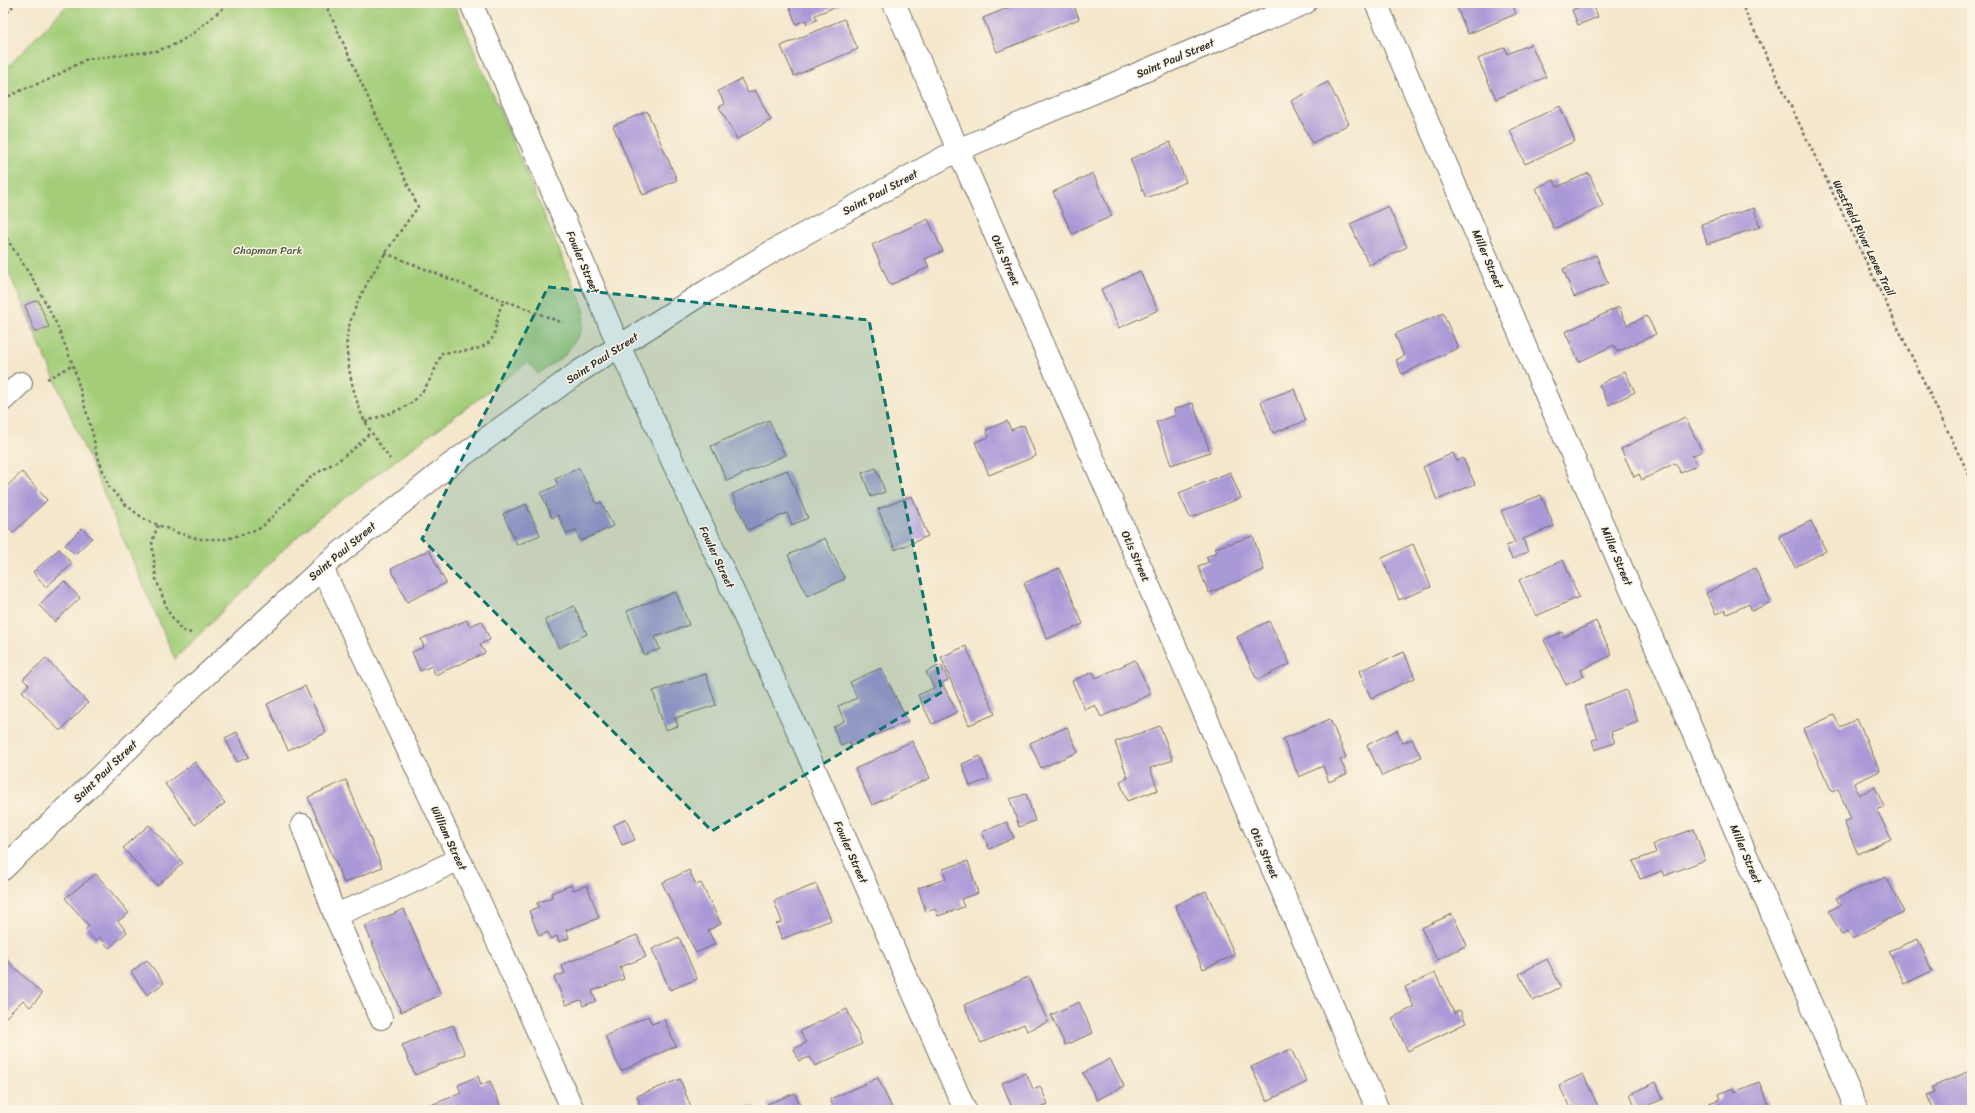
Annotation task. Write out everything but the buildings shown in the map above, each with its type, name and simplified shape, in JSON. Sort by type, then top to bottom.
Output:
[{"type":"street","name":"Fowler Street","points":[[471,3],[619,346],[796,727],[966,1110]]},
{"type":"street","name":"Otis Street","points":[[894,3],[1378,1110]]},
{"type":"street","name":"Saint Paul Street","points":[[3,869],[194,686],[322,568],[369,528],[484,439],[535,402],[619,346],[773,251],[958,150],[1304,3]]},
{"type":"street","name":"Miller Street","points":[[1376,3],[1857,1110]]},
{"type":"street","points":[[3,400],[21,383]]},
{"type":"street","name":"William Street","points":[[322,568],[459,859],[573,1110]]},
{"type":"street","points":[[302,825],[336,915],[381,1018]]},
{"type":"street","points":[[336,915],[389,893],[459,859]]},
{"type":"path","points":[[3,17],[16,3]]},
{"type":"path","points":[[3,99],[48,80],[87,59],[156,51],[176,44],[191,34],[229,3]]},
{"type":"path","points":[[325,3],[418,207],[385,254],[354,313],[346,337],[347,360],[365,422],[390,459]]},
{"type":"path","name":"Westfield River Levee Trail","points":[[1741,3],[1972,481]]},
{"type":"path","points":[[3,233],[36,284],[56,323],[71,361],[93,435],[96,452],[109,487],[126,505],[144,519],[175,532],[199,539],[227,539],[261,528],[312,476],[339,460],[357,446],[371,432]]},
{"type":"path","points":[[385,254],[563,323]]},
{"type":"path","points":[[365,422],[409,405],[428,383],[442,353],[469,352],[483,346],[494,336],[499,309],[502,304],[508,302]]},
{"type":"path","points":[[158,525],[152,542],[156,579],[168,611],[181,630],[192,633]]},
{"type":"highlighted area","points":[[548,287],[869,320],[942,692],[712,831],[422,539]]},
{"type":"green space","name":"Chapman Park","points":[[69,3],[454,3],[585,311],[581,332],[565,355],[538,374],[528,362],[318,518],[286,547],[175,659],[3,259],[3,72]]}]
